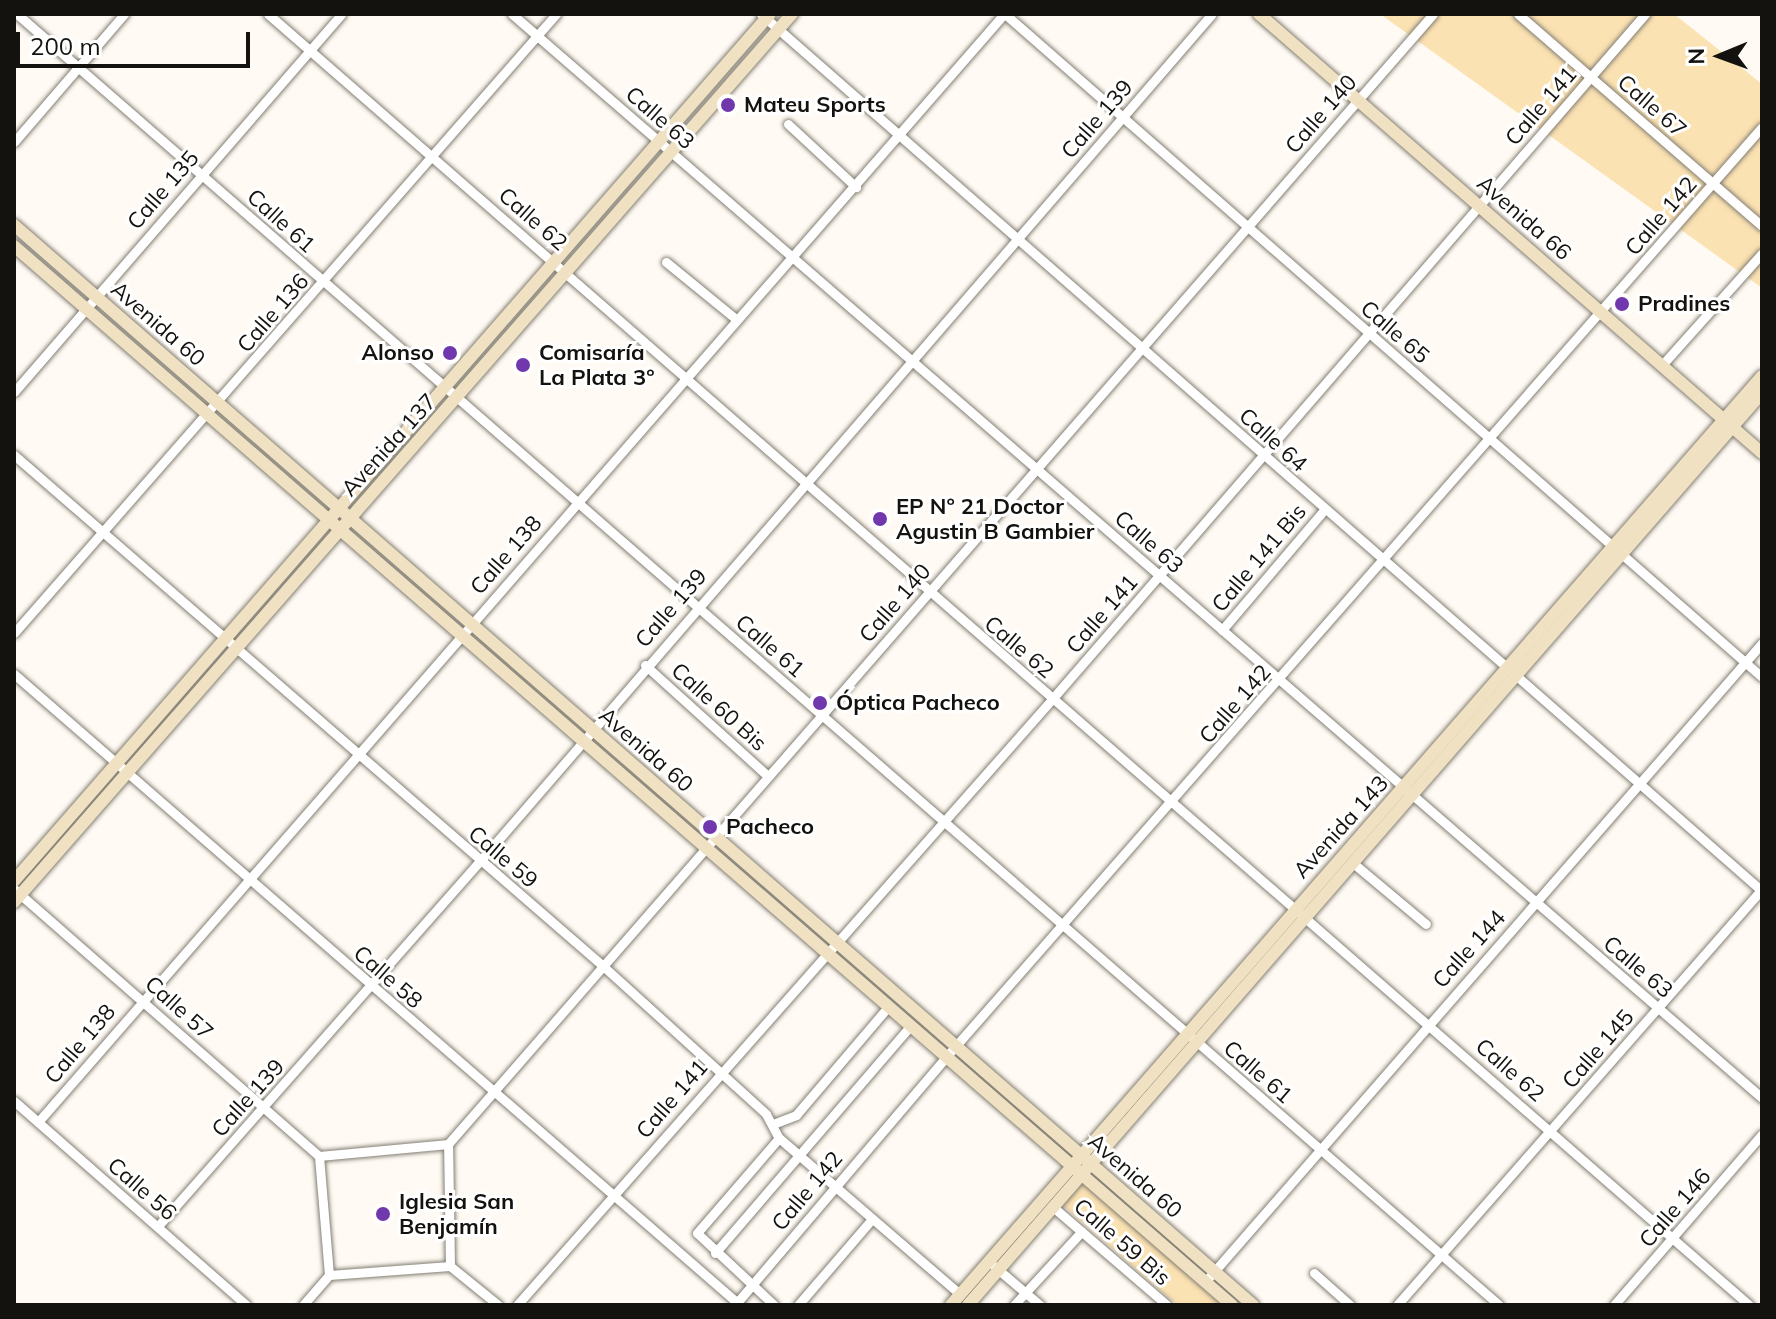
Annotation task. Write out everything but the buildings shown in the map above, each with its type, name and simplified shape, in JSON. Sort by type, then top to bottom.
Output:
[{"type":"main road","name":"Avenida 137","points":[[340,519],[458,398],[792,14]]},
{"type":"main road","name":"Avenida 66","points":[[1259,14],[1664,362],[1730,420],[1762,453]]},
{"type":"main road","name":"Avenida 66","points":[[1269,14],[1359,97]]},
{"type":"main road","name":"Avenida 137","points":[[16,895],[340,519],[445,387],[660,142],[765,15]]},
{"type":"main road","name":"Avenida 60","points":[[14,225],[220,403],[461,634],[716,837],[837,942],[1076,1170],[1232,1305]]},
{"type":"main road","name":"Avenida 60","points":[[14,246],[209,415],[472,623],[707,848],[888,1007],[1085,1160],[1253,1305]]},
{"type":"main road","name":"Avenida 143","points":[[951,1305],[964,1299],[1512,672],[1730,420],[1762,376]]},
{"type":"main road","name":"Avenida 143","points":[[1730,420],[1762,393]]},
{"type":"main road","name":"Avenida 66","points":[[1730,420],[1762,443]]},
{"type":"main road","name":"Avenida 137","points":[[14,881],[122,769]]},
{"type":"main road","name":"Avenida 143","points":[[1300,912],[1353,863],[1406,792]]},
{"type":"main road","name":"Avenida 143","points":[[993,1265],[1053,1207],[1076,1170]]},
{"type":"street","name":"Calle 61","points":[[17,14],[1499,1305]]},
{"type":"street","points":[[14,142],[124,14]]},
{"type":"street","name":"Calle 62","points":[[268,14],[308,52],[685,375],[928,593],[1174,802],[1674,1236],[1749,1305]]},
{"type":"street","name":"Calle 135","points":[[14,392],[341,14]]},
{"type":"street","name":"Calle 63","points":[[512,14],[1160,575],[1534,904],[1762,1098]]},
{"type":"street","name":"Calle 136","points":[[14,633],[101,530],[220,403],[556,14]]},
{"type":"street","name":"Calle 65","points":[[1005,14],[1124,115],[1247,227],[1762,677]]},
{"type":"street","name":"Calle 138","points":[[38,1122],[141,999],[357,756],[685,375],[856,187],[1005,14]]},
{"type":"street","name":"Calle 139","points":[[158,1226],[480,861],[645,665],[1212,14]]},
{"type":"street","name":"Calle 140","points":[[448,1144],[1433,14]]},
{"type":"street","name":"Calle 67","points":[[1518,14],[1762,226]]},
{"type":"street","name":"Calle 141","points":[[517,1305],[720,1071],[1053,698],[1260,453],[1645,14]]},
{"type":"street","name":"Calle 64","points":[[765,15],[899,137],[1142,347],[1324,510],[1762,890]]},
{"type":"street","points":[[788,124],[856,187]]},
{"type":"street","name":"Calle 142","points":[[737,1304],[835,1186],[1065,927],[1762,127]]},
{"type":"street","points":[[1664,362],[1762,253]]},
{"type":"street","points":[[666,262],[736,319]]},
{"type":"street","name":"Calle 59","points":[[14,455],[357,756],[603,966],[720,1071],[773,1124],[779,1138],[964,1299]]},
{"type":"street","name":"Calle 141 Bis","points":[[1222,630],[1324,510]]},
{"type":"street","name":"Calle 144","points":[[1205,1282],[1762,643]]},
{"type":"street","name":"Calle 60 Bis","points":[[645,665],[768,776]]},
{"type":"street","name":"Calle 58","points":[[14,674],[737,1304]]},
{"type":"street","points":[[1353,863],[1426,924]]},
{"type":"street","name":"Calle 145","points":[[1397,1305],[1762,890]]},
{"type":"street","name":"Calle 57","points":[[16,895],[141,999],[319,1156]]},
{"type":"street","points":[[773,1124],[796,1115],[888,1007]]},
{"type":"street","points":[[715,1253],[910,1026]]},
{"type":"street","name":"Calle 56","points":[[14,1101],[246,1305]]},
{"type":"street","name":"Calle 146","points":[[1614,1305],[1762,1134]]},
{"type":"street","points":[[774,1305],[697,1237],[779,1138]]},
{"type":"street","points":[[329,1275],[319,1156],[448,1144],[450,1266]]},
{"type":"street","name":"Calle 59 Bis","points":[[1053,1207],[1167,1305]]},
{"type":"street","points":[[798,1305],[871,1220]]},
{"type":"street","points":[[1014,1305],[1082,1231]]},
{"type":"street","points":[[993,1265],[1040,1305]]},
{"type":"street","points":[[303,1305],[329,1275],[450,1266],[498,1305]]},
{"type":"street","points":[[1314,1273],[1350,1305]]},
{"type":"shaded area","points":[[1380,14],[1674,14],[1762,84],[1762,288]]},
{"type":"shaded area","points":[[1082,1175],[1231,1305],[1177,1305],[1059,1202]]},
{"type":"place","name":"Mateu Sports","points":[[728,105]]},
{"type":"place","name":"Pradines","points":[[1622,304]]},
{"type":"place","name":"Alonso","points":[[450,353]]},
{"type":"place","name":"Comisaría La Plata 3°","points":[[523,365]]},
{"type":"place","name":"EP N° 21 Doctor Agustin B Gambier","points":[[880,519]]},
{"type":"place","name":"Óptica Pacheco","points":[[820,703]]},
{"type":"place","name":"Pacheco","points":[[710,827]]},
{"type":"place","name":"Iglesia San Benjamín","points":[[383,1214]]}]
